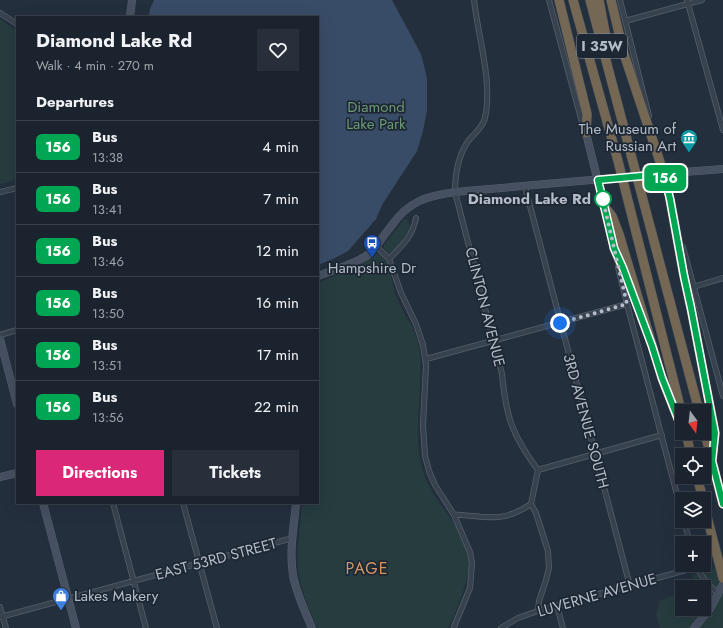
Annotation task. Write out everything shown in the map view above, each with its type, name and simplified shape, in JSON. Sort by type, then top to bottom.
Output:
[{"type":"highway","points":[[559,0],[586,114],[586,133]]},
{"type":"highway","name":"I 35W","points":[[573,0],[620,169],[679,404]]},
{"type":"highway","name":"I 35W","points":[[590,0],[697,404]]},
{"type":"highway","points":[[599,0],[615,92]]},
{"type":"highway","points":[[611,0],[624,54],[661,165]]},
{"type":"highway","points":[[670,199],[715,433],[712,461]]},
{"type":"highway","points":[[604,206],[612,216],[619,234],[647,324],[652,346]]},
{"type":"highway","points":[[614,248],[623,268],[675,411]]},
{"type":"highway","points":[[707,440],[723,504]]},
{"type":"highway","points":[[710,528],[723,578]]},
{"type":"street","points":[[130,16],[132,0]]},
{"type":"street","name":"CLINTON AVENUE","points":[[474,0],[485,63],[487,104],[485,120],[468,141],[459,161],[456,171],[455,192],[502,374],[510,423],[522,447],[538,470]]},
{"type":"street","points":[[550,0],[586,133],[601,179],[604,206],[627,304],[676,492]]},
{"type":"street","points":[[620,0],[661,165],[661,174],[670,199],[723,396]]},
{"type":"street","points":[[625,22],[688,2],[702,0]]},
{"type":"street","points":[[688,2],[723,130]]},
{"type":"street","points":[[0,13],[16,23]]},
{"type":"street","points":[[319,276],[352,263],[367,255],[376,246],[398,217],[413,204],[433,195],[723,169]]},
{"type":"street","name":"3RD AVENUE SOUTH","points":[[525,187],[630,586]]},
{"type":"street","points":[[0,192],[16,188]]},
{"type":"street","points":[[389,259],[403,245],[414,228],[416,218]]},
{"type":"street","points":[[376,246],[389,259],[401,292],[420,335],[426,359],[423,425],[425,456],[435,485],[454,515],[467,542],[472,563],[470,588],[454,627]]},
{"type":"street","points":[[693,287],[723,278]]},
{"type":"street","points":[[426,359],[627,304]]},
{"type":"street","points":[[0,335],[16,330]]},
{"type":"street","points":[[0,339],[16,400]]},
{"type":"street","points":[[538,611],[539,601],[549,568],[548,552],[536,513],[531,504],[538,470],[662,435]]},
{"type":"street","points":[[0,478],[16,473]]},
{"type":"street","points":[[43,504],[76,628]]},
{"type":"street","points":[[113,504],[146,628]]},
{"type":"street","points":[[183,504],[216,628]]},
{"type":"street","points":[[296,504],[293,538],[293,576],[312,628]]},
{"type":"street","points":[[454,515],[461,514],[500,518],[518,512],[531,504]]},
{"type":"street","name":"EAST 53RD STREET","points":[[1,617],[293,538]]},
{"type":"street","name":"LUVERNE AVENUE","points":[[501,628],[518,618],[538,611],[676,572]]},
{"type":"street","points":[[700,572],[706,582],[718,593]]},
{"type":"street","points":[[694,628],[710,609],[723,584]]},
{"type":"street","points":[[557,606],[563,628]]},
{"type":"street","points":[[0,607],[1,617],[6,628]]},
{"type":"green space","points":[[0,19],[16,30],[16,180],[0,184]]},
{"type":"green space","points":[[404,219],[408,220],[410,227],[394,252],[391,254],[388,253],[384,249],[384,245]]},
{"type":"green space","points":[[376,254],[380,254],[384,259],[391,275],[397,298],[416,334],[420,363],[418,443],[420,458],[424,474],[429,485],[457,527],[467,550],[469,569],[465,586],[455,614],[448,628],[318,628],[307,605],[302,588],[298,570],[302,504],[319,504],[319,283],[365,262]]},
{"type":"green space","points":[[723,566],[723,628],[660,628],[656,613],[660,601],[675,594],[675,616],[711,616],[711,580],[691,580],[693,578],[692,575],[702,572],[711,572],[711,569]]},
{"type":"water","name":"Diamond Lake Park","points":[[154,0],[392,0],[421,54],[427,78],[427,110],[417,151],[382,205],[376,219],[348,251],[319,265],[319,16],[149,16],[150,9]]},
{"type":"bus line","name":"156","points":[[675,411],[623,268],[614,248],[598,180],[664,174],[709,404]]},
{"type":"bus line","name":"156","points":[[711,413],[715,433],[712,461],[723,504]]},
{"type":"place","name":"The Museum of Russian Art","points":[[689,153]]},
{"type":"place","name":"Diamond Lake Rd","points":[[603,199]]},
{"type":"place","name":"Hampshire Dr","points":[[372,258]]},
{"type":"place","name":"Lakes Makery","points":[[61,611]]},
{"type":"district","name":"PAGE","points":[[367,568]]},
{"type":"route","points":[[560,323],[627,304],[602,196],[603,199]]}]
